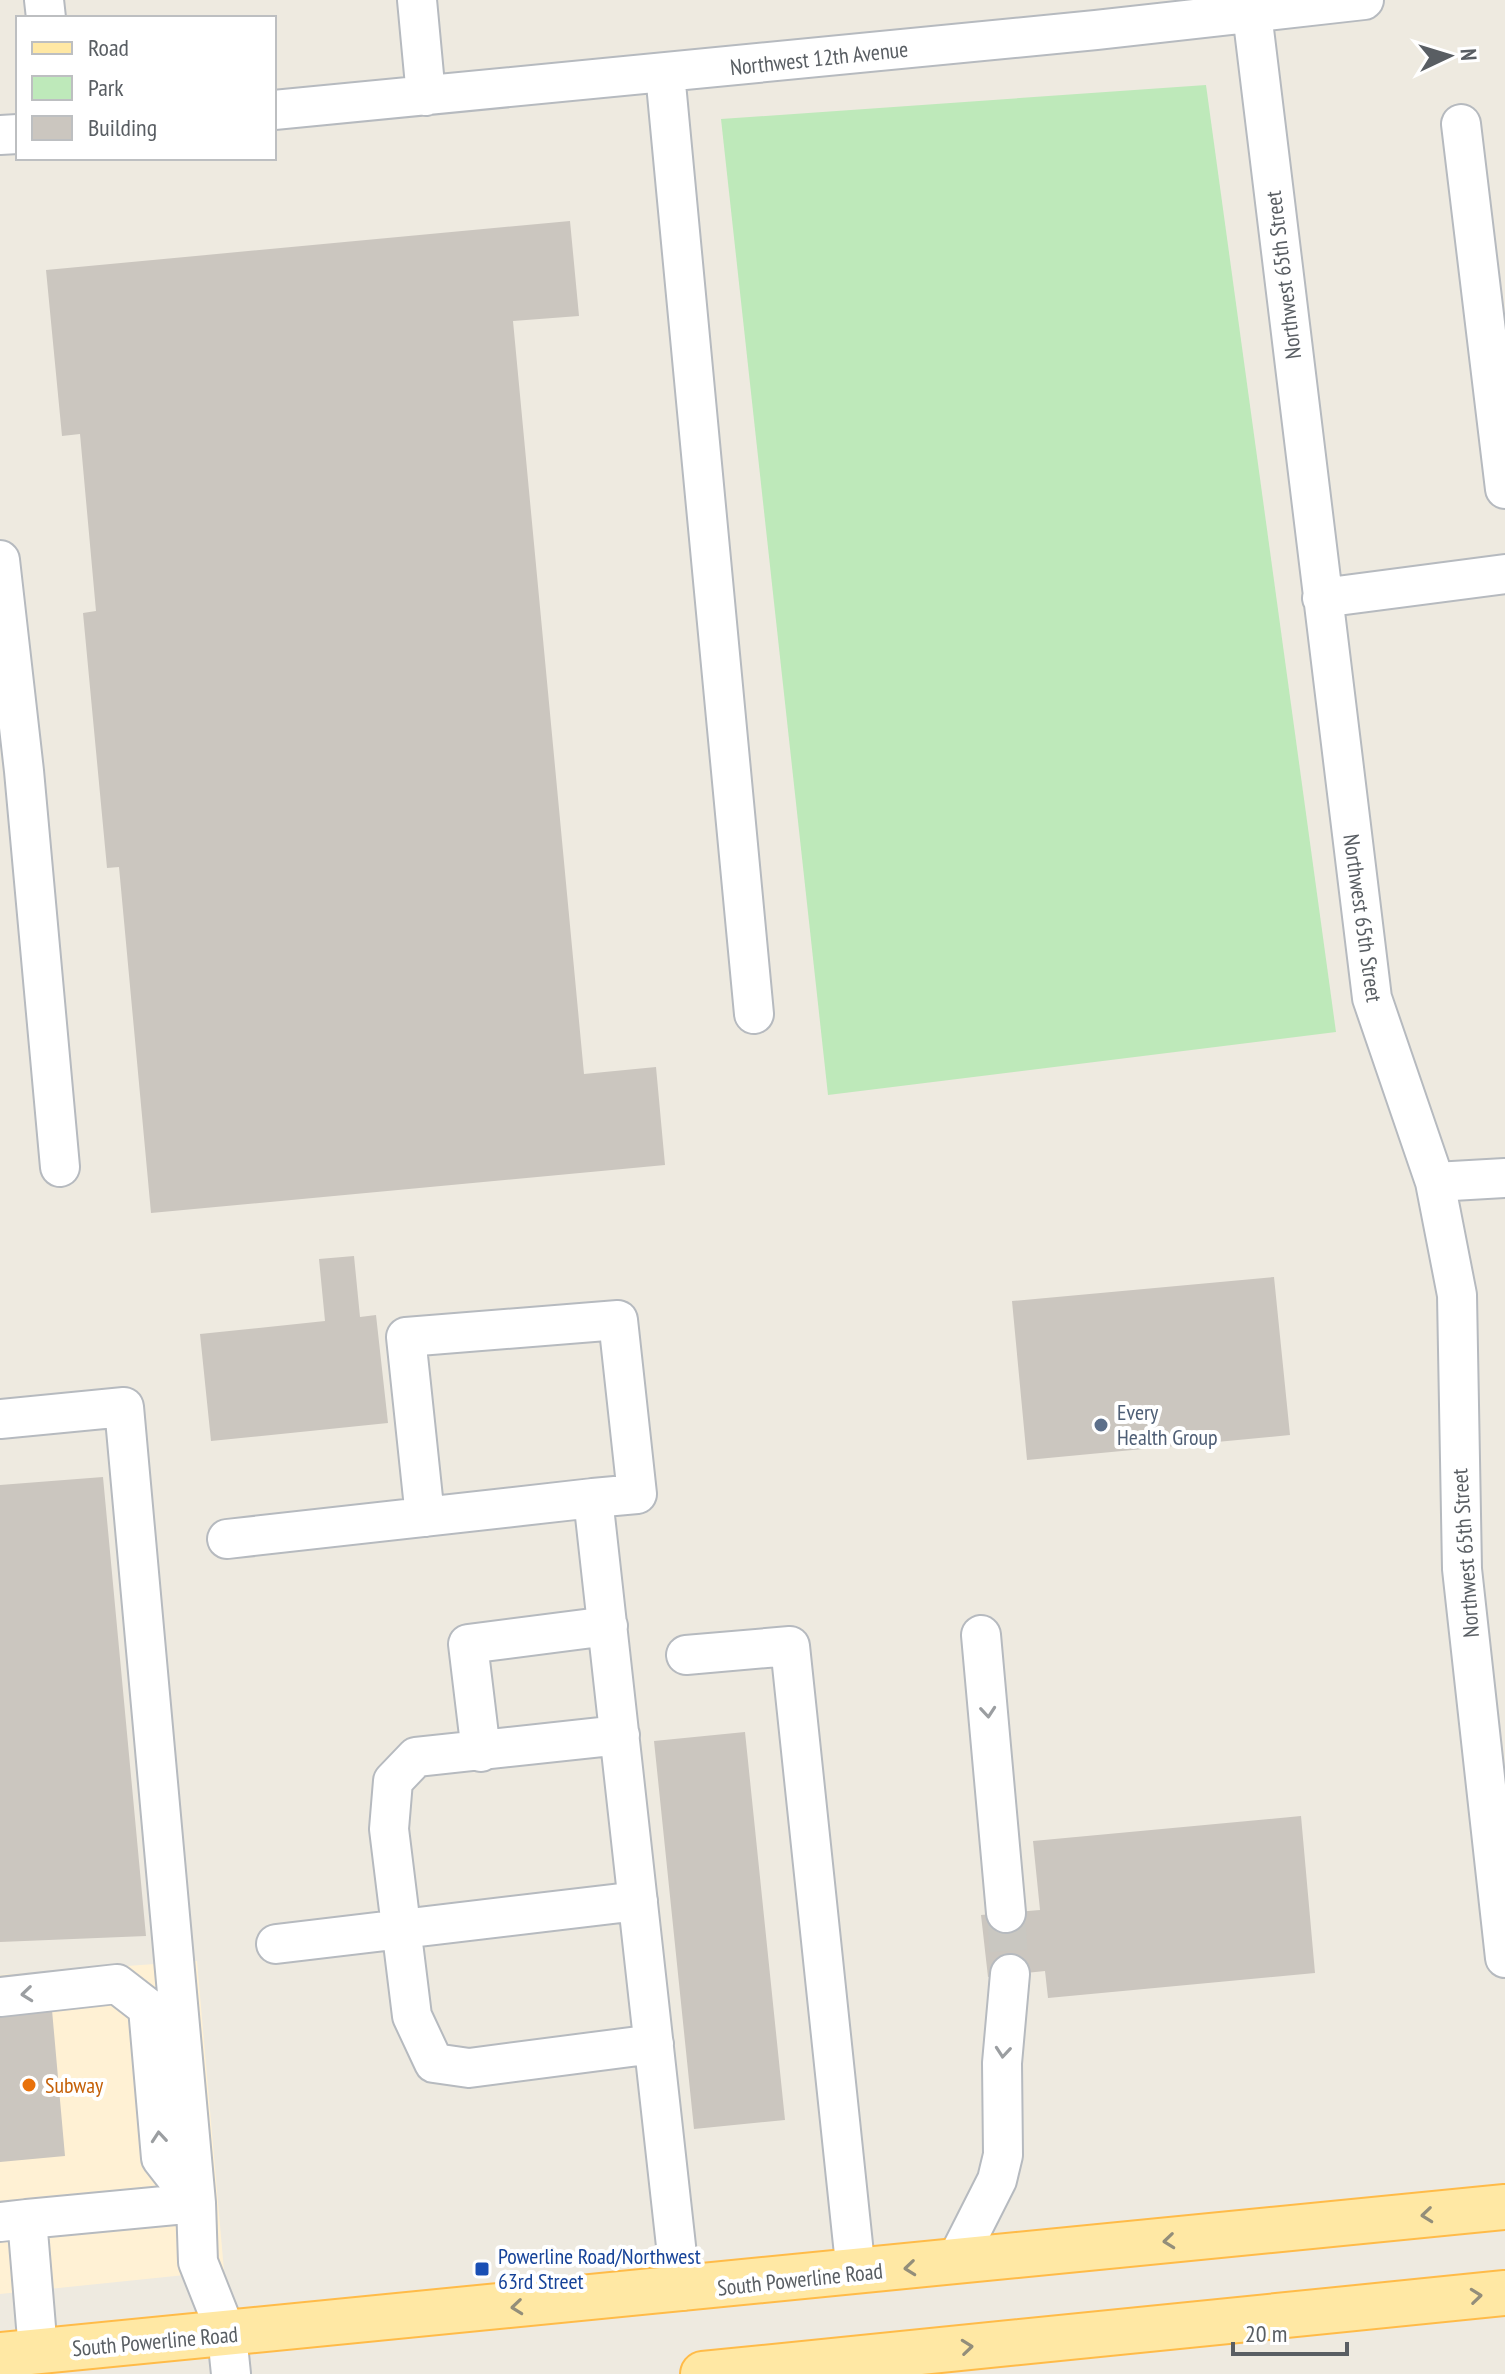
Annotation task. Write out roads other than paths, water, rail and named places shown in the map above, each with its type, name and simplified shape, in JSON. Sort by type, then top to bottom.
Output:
[{"type":"main road","name":"South Powerline Road","points":[[19,2353],[229,2354],[681,2291],[1505,2207]]},
{"type":"main road","points":[[703,2374],[862,2366],[1505,2293]]},
{"type":"street","points":[[417,0],[426,96]]},
{"type":"street","name":"Northwest 12th Avenue","points":[[276,110],[665,73],[1095,15],[1252,13],[1364,0]]},
{"type":"street","name":"Northwest 65th Street","points":[[1252,13],[1372,998],[1435,1182],[1457,1295],[1460,1546],[1505,1958]]},
{"type":"street","points":[[665,73],[754,1014]]},
{"type":"street","points":[[1461,124],[1505,489]]},
{"type":"street","points":[[0,560],[24,771],[60,1167]]},
{"type":"street","points":[[1322,598],[1505,574]]},
{"type":"street","points":[[1435,1182],[1505,1178]]},
{"type":"street","points":[[227,1539],[637,1494],[618,1320],[406,1337],[425,1517]]},
{"type":"street","points":[[0,1419],[124,1407],[196,2203],[198,2262],[229,2354]]},
{"type":"street","points":[[593,1498],[681,2291]]},
{"type":"street","points":[[481,1752],[468,1644],[608,1626]]},
{"type":"street","points":[[981,1635],[1006,1913]]},
{"type":"street","points":[[686,1655],[790,1646],[856,2273]]},
{"type":"street","points":[[620,1735],[416,1757],[393,1781],[389,1829],[412,2016],[434,2063],[469,2068],[654,2044]]},
{"type":"street","points":[[276,1944],[638,1901]]},
{"type":"street","points":[[955,2263],[997,2180],[1003,2155],[1002,2063],[1010,1974]]},
{"type":"street","points":[[0,1997],[117,1984],[148,2008],[161,2158],[196,2203]]},
{"type":"street","points":[[19,2353],[13,2220],[196,2203]]},
{"type":"tunnel","points":[[1006,1913],[1010,1974]]},
{"type":"place","name":"Every Health Group","points":[[1101,1425]]},
{"type":"place","name":"Subway","points":[[29,2085]]},
{"type":"place","name":"Powerline Road/Northwest 63rd Street","points":[[482,2269]]}]
